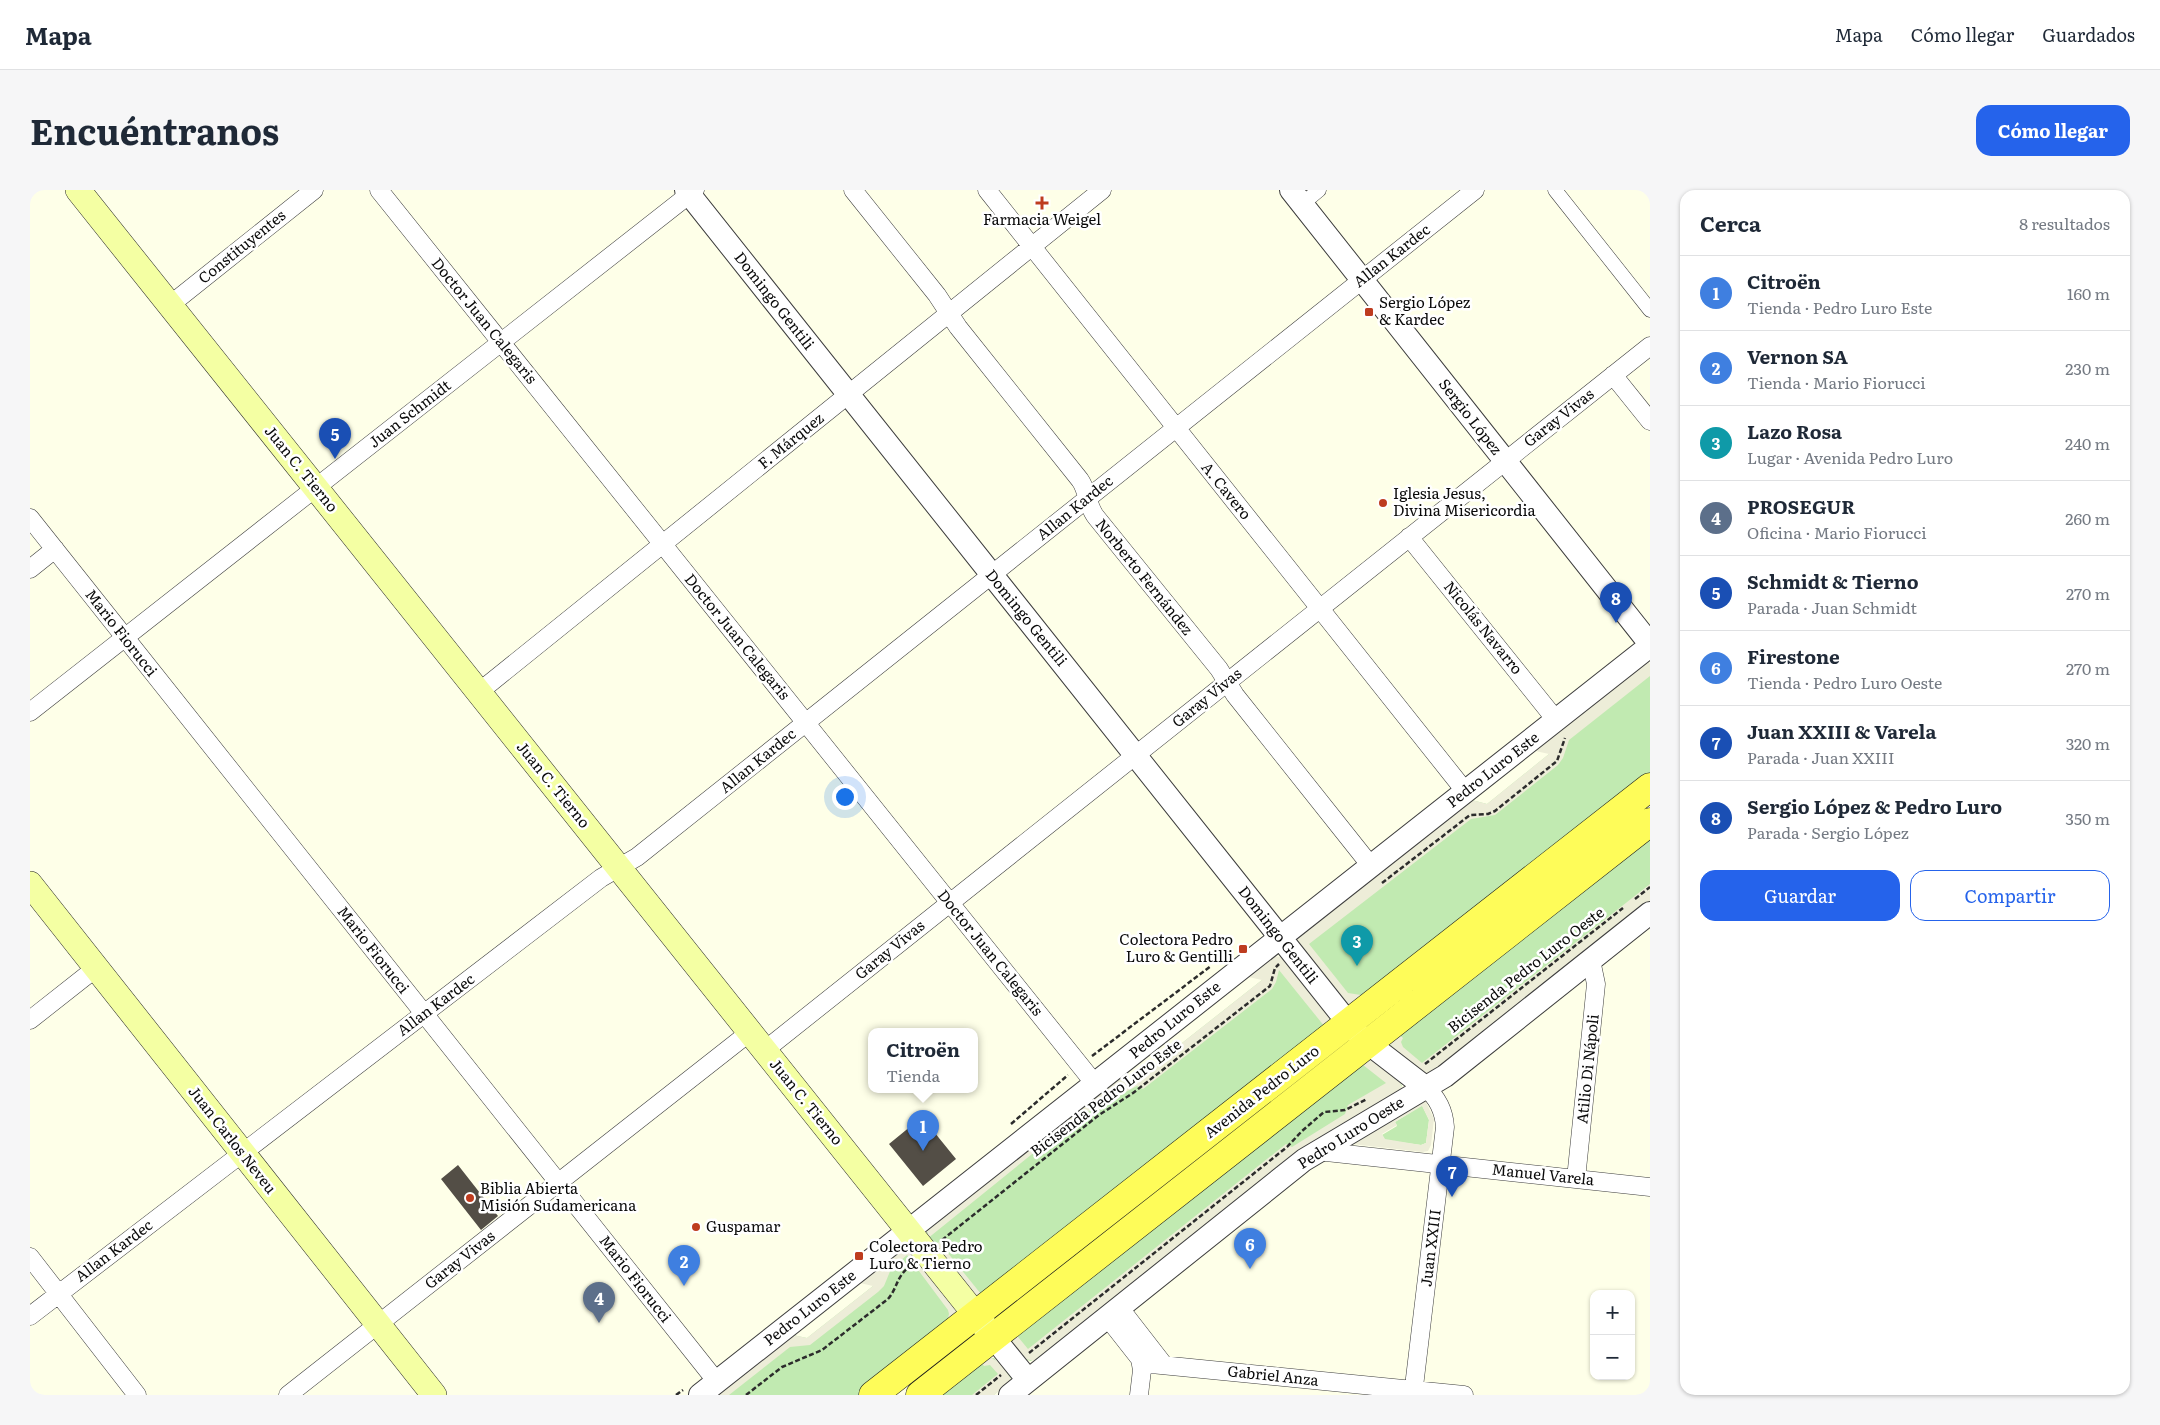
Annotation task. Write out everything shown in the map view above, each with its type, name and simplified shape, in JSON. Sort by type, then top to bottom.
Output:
[{"type":"main road","name":"Juan C. Tierno","points":[[78,190],[994,1338]]},
{"type":"main road","name":"Avenida Pedro Luro","points":[[873,1395],[1650,787]]},
{"type":"main road","name":"Avenida Pedro Luro","points":[[920,1395],[1650,822]]},
{"type":"main road","name":"Juan Carlos Neveu","points":[[30,884],[434,1395]]},
{"type":"street","name":"Constituyentes","points":[[170,305],[314,190]]},
{"type":"street","name":"Doctor Juan Calegaris","points":[[379,190],[1095,1084]]},
{"type":"street","name":"Norberto Fernández","points":[[853,190],[958,327],[1080,480],[1085,488],[1090,508],[1096,517],[1218,669],[1235,695],[1371,866]]},
{"type":"street","name":"A. Cavero","points":[[987,190],[1466,791]]},
{"type":"street","name":"F. Márquez","points":[[479,692],[1102,190]]},
{"type":"street","points":[[1296,197],[1319,190]]},
{"type":"street","name":"Allan Kardec","points":[[30,1316],[601,878],[637,857],[1475,190]]},
{"type":"street","points":[[1555,190],[1650,310]]},
{"type":"street","name":"Juan Schmidt","points":[[30,712],[690,192]]},
{"type":"street","name":"Domingo Gentili","points":[[690,192],[848,395],[1279,937],[1349,1024],[1369,1044]]},
{"type":"street","name":"Sergio López","points":[[1296,197],[1650,645]]},
{"type":"street","name":"Garay Vivas","points":[[288,1395],[559,1183],[950,903],[1650,346]]},
{"type":"street","points":[[1613,375],[1650,421]]},
{"type":"street","name":"Mario Fiorucci","points":[[30,518],[559,1183],[708,1388]]},
{"type":"street","name":"Nicolás Navarro","points":[[1409,537],[1562,728]]},
{"type":"street","points":[[30,569],[55,549]]},
{"type":"street","name":"Pedro Luro Este","points":[[708,1388],[1466,791],[1562,728],[1650,645]]},
{"type":"street","name":"Pedro Luro Oeste","points":[[1010,1395],[1317,1151],[1451,1071],[1591,960],[1642,906]]},
{"type":"street","name":"Atilio Di Nápoli","points":[[1576,1179],[1596,984],[1591,960]]},
{"type":"street","points":[[30,1020],[96,968]]},
{"type":"street","name":"Juan XXIII","points":[[1369,1044],[1425,1087],[1437,1100],[1443,1116],[1441,1164],[1414,1392]]},
{"type":"street","name":"Manuel Varela","points":[[1317,1151],[1650,1187]]},
{"type":"street","points":[[30,1257],[137,1395]]},
{"type":"street","points":[[1113,1312],[1141,1363],[1139,1395]]},
{"type":"street","points":[[1113,1312],[1164,1365]]},
{"type":"street","name":"Juan C. Tierno","points":[[994,1338],[1028,1380]]},
{"type":"street","name":"Gabriel Anza","points":[[1141,1363],[1414,1392],[1464,1395]]},
{"type":"path","points":[[1376,888],[1470,815],[1491,813],[1557,761],[1562,743],[1562,728]]},
{"type":"path","points":[[1642,906],[1650,887]]},
{"type":"path","name":"Bicisenda Pedro Luro Oeste","points":[[1424,1065],[1627,906]]},
{"type":"path","name":"Bicisenda Pedro Luro Este","points":[[939,1242],[1099,1115],[1133,1093],[1270,986],[1275,968],[1284,960]]},
{"type":"path","points":[[746,1395],[782,1367],[818,1352],[880,1305],[892,1294],[902,1273],[913,1263]]},
{"type":"path","points":[[976,1395],[1006,1371]]},
{"type":"green space","points":[[1650,664],[1650,777],[1356,1006],[1295,935],[1468,799],[1487,804],[1549,754]]},
{"type":"green space","points":[[1650,832],[1650,903],[1429,1076],[1391,1046],[1396,1032]]},
{"type":"green space","points":[[1279,957],[1283,959],[1332,1020],[976,1300],[933,1247],[926,1233],[1117,1077],[1135,1080],[1262,980]]},
{"type":"green space","points":[[1358,1061],[1400,1082],[1402,1086],[1031,1361],[1027,1360],[1009,1338]]},
{"type":"green space","points":[[1422,1105],[1429,1120],[1426,1143],[1421,1145],[1385,1140],[1382,1135],[1397,1126],[1395,1122]]},
{"type":"green space","points":[[903,1249],[958,1315],[861,1395],[716,1395],[793,1335],[807,1338],[873,1286]]},
{"type":"green space","points":[[994,1358],[1012,1378],[994,1395],[934,1395],[979,1360]]},
{"type":"shaded area","points":[[1648,661],[1650,664],[1650,676],[1569,740],[1563,758],[1558,765],[1495,815],[1471,819],[1309,944],[1348,993],[1361,995],[1366,1001],[1351,1006],[1346,1003],[1295,941],[1295,935],[1468,799],[1487,804],[1549,754],[1531,750]]},
{"type":"shaded area","points":[[1650,884],[1650,903],[1429,1076],[1392,1048],[1391,1042],[1396,1032],[1403,1038],[1401,1042],[1403,1047],[1422,1063]]},
{"type":"shaded area","points":[[1272,956],[1281,957],[1284,960],[1332,1020],[1329,1032],[1279,970],[1272,989],[1143,1089],[1137,1086],[1078,1117],[927,1239],[928,1229],[1117,1077],[1135,1080],[1262,980],[1244,976]]},
{"type":"shaded area","points":[[1369,1059],[1400,1082],[1402,1089],[1036,1361],[1025,1359],[1010,1341],[1014,1332],[1028,1349],[1286,1144],[1292,1147],[1345,1114],[1348,1105],[1386,1083],[1358,1061]]},
{"type":"shaded area","points":[[1425,1100],[1434,1119],[1431,1145],[1428,1151],[1352,1144]],"holes":[[[1422,1106],[1429,1120],[1426,1143],[1421,1145],[1385,1139],[1382,1134],[1397,1125],[1395,1122]]]},
{"type":"shaded area","points":[[939,1242],[985,1299],[980,1302],[933,1247]]},
{"type":"shaded area","points":[[907,1246],[957,1311],[958,1315],[953,1325],[948,1318],[948,1310],[907,1255],[891,1269],[884,1286],[878,1292],[810,1345],[790,1347],[729,1395],[716,1395],[793,1335],[807,1338],[873,1286],[860,1283]]},
{"type":"shaded area","points":[[989,1357],[999,1362],[1012,1380],[994,1395],[972,1395],[998,1374],[990,1365],[984,1366],[979,1360]]},
{"type":"building","points":[[922,1117],[956,1159],[923,1186],[889,1144]]},
{"type":"building","name":"Biblia Abierta Misión Sudamericana","points":[[458,1165],[498,1216],[481,1230],[441,1179]]},
{"type":"place","name":"Farmacia Weigel","points":[[1042,203]]},
{"type":"place","name":"Sergio López & Kardec","points":[[1369,312]]},
{"type":"place","name":"Schmidt & Tierno","points":[[335,459]]},
{"type":"place","name":"Iglesia Jesus, Divina Misericordia","points":[[1383,503]]},
{"type":"place","name":"Sergio López & Pedro Luro","points":[[1616,623]]},
{"type":"place","name":"Colectora Pedro Luro & Gentilli","points":[[1243,949]]},
{"type":"place","name":"Lazo Rosa","points":[[1357,966]]},
{"type":"place","name":"Citroën","points":[[923,1151]]},
{"type":"place","name":"Juan XXIII & Varela","points":[[1452,1197]]},
{"type":"place","name":"Biblia Abierta Misión Sudamericana","points":[[470,1198]]},
{"type":"place","name":"Guspamar","points":[[696,1227]]},
{"type":"place","name":"Colectora Pedro Luro & Tierno","points":[[859,1256]]},
{"type":"place","name":"Firestone","points":[[1250,1269]]},
{"type":"place","name":"Vernon SA","points":[[684,1286]]},
{"type":"place","name":"PROSEGUR","points":[[599,1323]]}]
